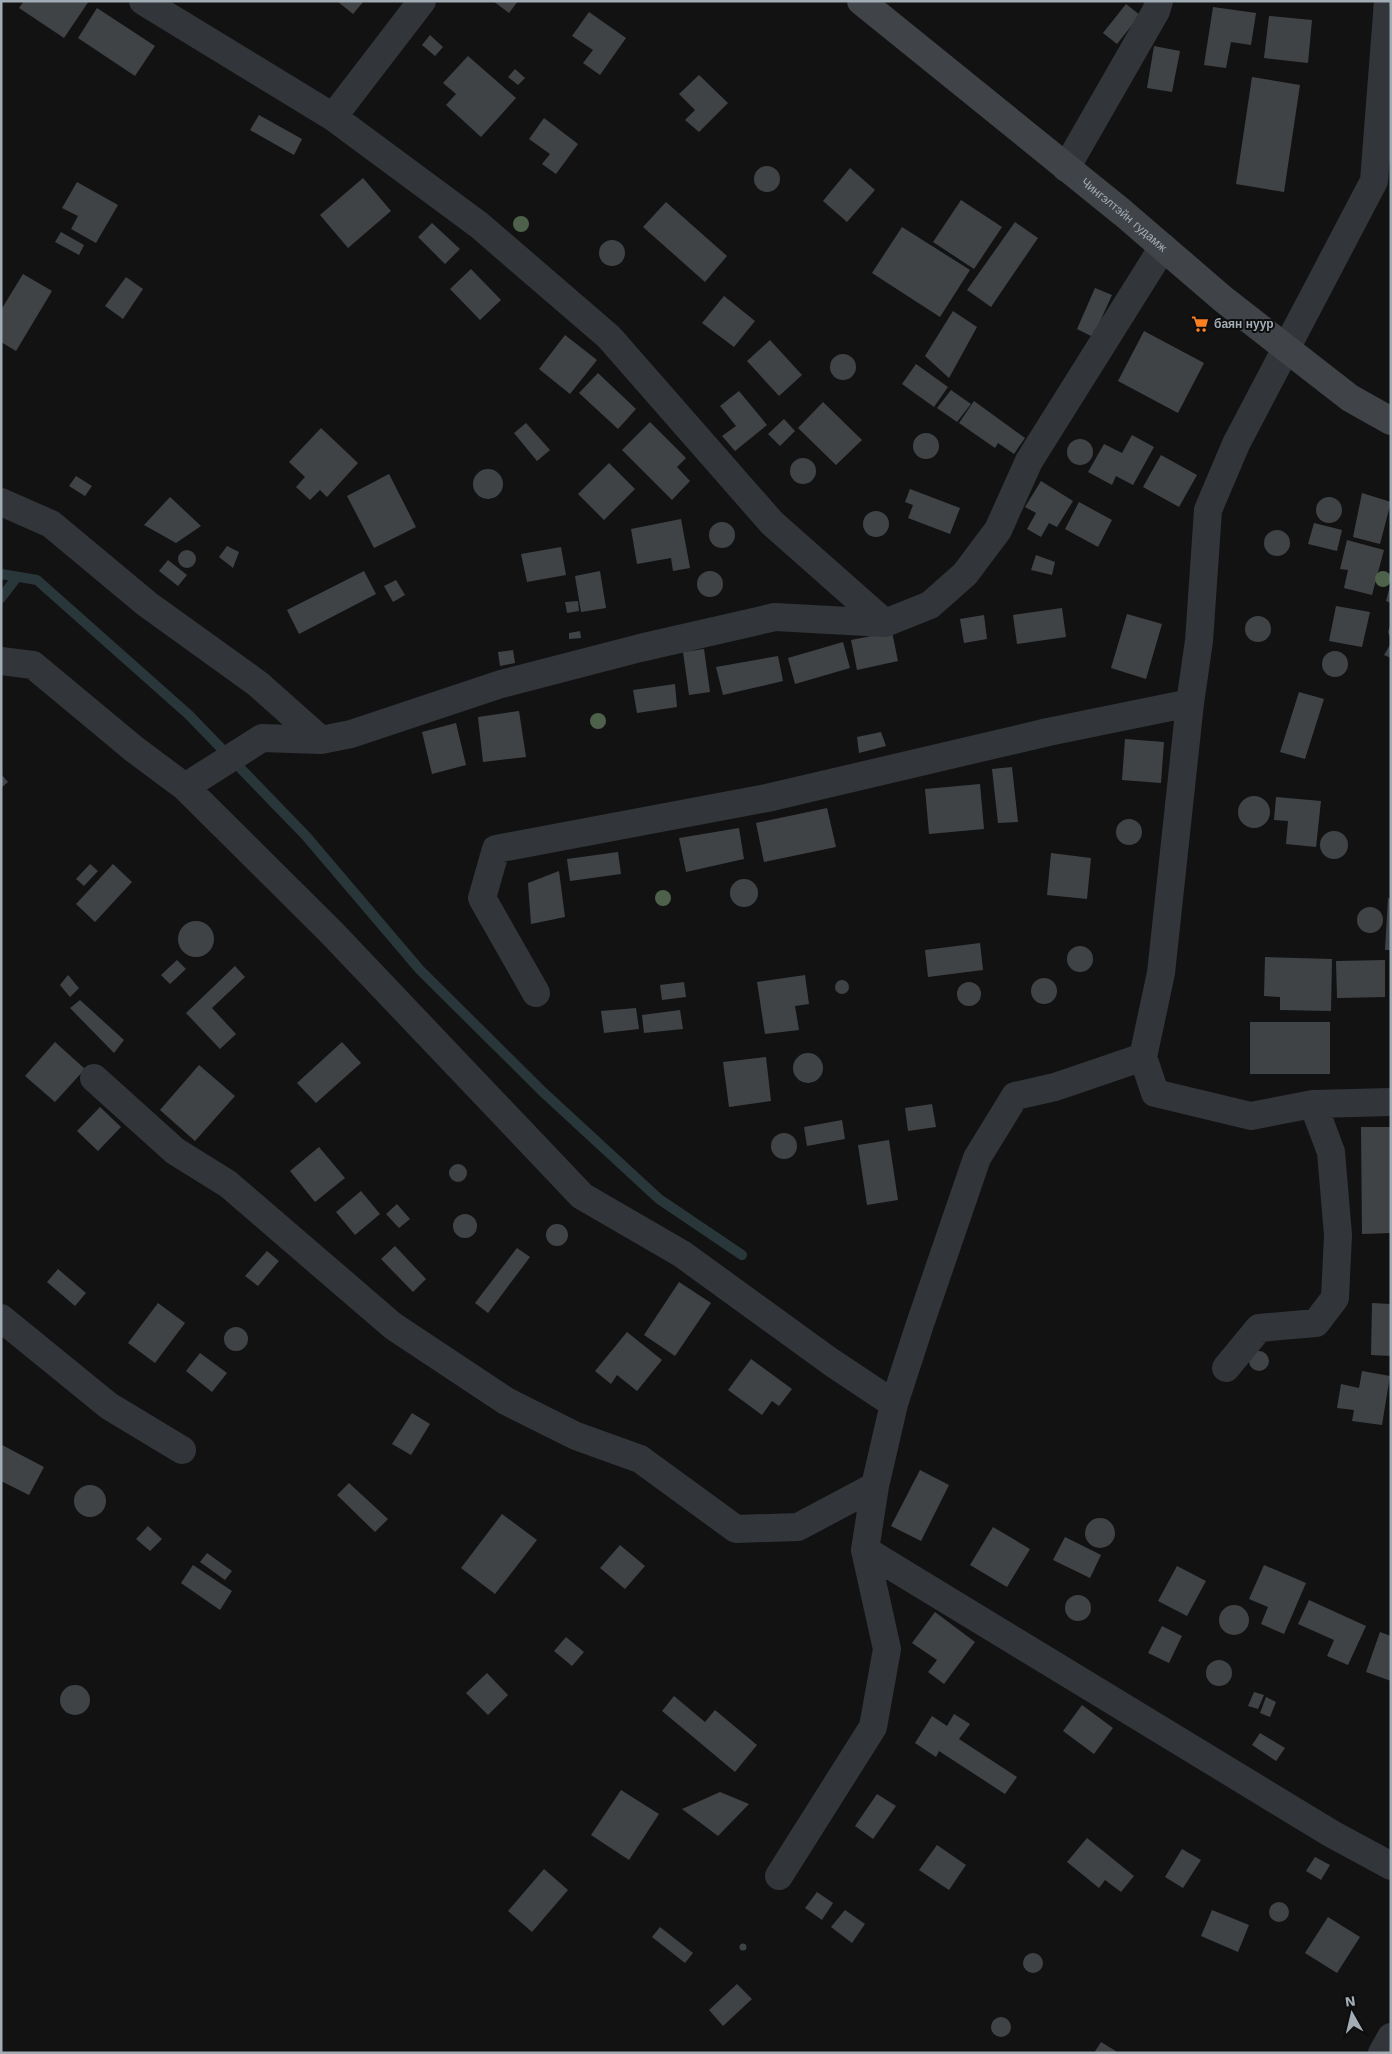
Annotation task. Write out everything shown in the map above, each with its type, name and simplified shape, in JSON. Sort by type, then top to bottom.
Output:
[{"type":"main road","name":"Чингэлтэйн гудамж","points":[[861,1],[1223,299],[1350,398],[1391,421]]},
{"type":"street","points":[[144,1],[333,117],[480,225],[609,337],[772,523],[885,624]]},
{"type":"street","points":[[333,117],[422,1]]},
{"type":"street","points":[[1066,168],[1156,11],[1159,1]]},
{"type":"street","points":[[1388,1],[1388,53],[1374,181],[1236,444],[1208,510],[1199,641],[1190,703],[1161,973],[1143,1057],[1155,1093],[1251,1116],[1313,1104],[1391,1102]]},
{"type":"street","points":[[185,787],[262,738],[321,740],[351,734],[501,684],[640,648],[775,617],[885,624],[930,605],[965,574],[998,530],[1029,461],[1162,247]]},
{"type":"street","points":[[1,502],[51,524],[147,604],[258,684],[321,740]]},
{"type":"street","points":[[1,661],[34,665],[134,749],[185,787],[331,932],[582,1196],[682,1254],[831,1362],[894,1404]]},
{"type":"street","points":[[536,993],[482,898],[496,849],[767,798],[1048,732],[1190,703]]},
{"type":"street","points":[[779,1876],[873,1727],[887,1649],[864,1550],[875,1486],[894,1404],[978,1158],[1014,1096],[1055,1087],[1143,1057]]},
{"type":"street","points":[[94,1078],[175,1152],[228,1184],[393,1326],[506,1401],[576,1436],[640,1458],[736,1529],[798,1527],[875,1486]]},
{"type":"street","points":[[1226,1368],[1259,1328],[1316,1323],[1335,1298],[1338,1235],[1331,1152],[1313,1104]]},
{"type":"street","points":[[1,1318],[109,1406],[182,1450]]},
{"type":"street","points":[[864,1550],[1324,1829],[1391,1866]]},
{"type":"street","points":[[1382,2053],[1391,2037]]},
{"type":"building","points":[[24,1],[89,1],[64,38],[19,8]]},
{"type":"building","points":[[337,1],[364,1],[353,14]]},
{"type":"building","points":[[493,1],[518,1],[509,13]]},
{"type":"building","points":[[1126,4],[1140,15],[1117,44],[1103,33]]},
{"type":"building","points":[[1213,7],[1256,13],[1251,45],[1231,42],[1226,68],[1204,65]]},
{"type":"building","points":[[97,8],[155,46],[135,76],[78,38]]},
{"type":"building","points":[[589,12],[626,38],[600,75],[583,63],[593,50],[572,36]]},
{"type":"building","points":[[1269,16],[1312,20],[1308,63],[1264,58]]},
{"type":"building","points":[[430,35],[443,47],[435,56],[422,45]]},
{"type":"building","points":[[1154,46],[1180,51],[1172,92],[1147,88]]},
{"type":"building","points":[[468,56],[516,98],[481,137],[446,105],[456,94],[443,83]]},
{"type":"building","points":[[515,69],[525,78],[518,85],[508,77]]},
{"type":"building","points":[[699,75],[728,103],[699,132],[685,120],[695,110],[679,94]]},
{"type":"building","points":[[1252,77],[1300,85],[1284,192],[1236,184]]},
{"type":"building","points":[[259,115],[302,139],[294,155],[250,130]]},
{"type":"building","points":[[544,118],[578,144],[556,174],[542,164],[550,154],[529,139]]},
{"type":"building","points":[[767,166],[776,170],[780,179],[776,188],[767,192],[758,188],[754,179],[758,170]]},
{"type":"building","points":[[850,168],[875,190],[847,222],[823,201]]},
{"type":"building","points":[[363,178],[391,211],[348,248],[320,215]]},
{"type":"building","points":[[77,182],[118,205],[96,243],[71,229],[78,216],[62,208]]},
{"type":"building","points":[[961,200],[1002,227],[974,269],[933,242]]},
{"type":"building","points":[[666,202],[727,256],[705,282],[643,227]]},
{"type":"building","points":[[1015,222],[1038,238],[991,307],[967,290]]},
{"type":"building","points":[[432,223],[460,249],[445,264],[418,237]]},
{"type":"building","points":[[902,227],[970,270],[940,317],[872,273]]},
{"type":"building","points":[[61,232],[84,245],[79,255],[55,242]]},
{"type":"building","points":[[612,240],[621,244],[625,253],[621,262],[612,266],[603,262],[599,253],[603,244]]},
{"type":"building","points":[[471,269],[501,300],[480,320],[450,289]]},
{"type":"building","points":[[23,274],[52,291],[16,351],[1,342],[1,310]]},
{"type":"building","points":[[126,277],[143,289],[123,319],[105,306]]},
{"type":"building","points":[[1095,288],[1112,295],[1093,337],[1077,329]]},
{"type":"building","points":[[724,296],[755,321],[734,347],[702,323]]},
{"type":"building","points":[[953,311],[977,327],[949,378],[925,356]]},
{"type":"building","points":[[1144,331],[1204,363],[1178,413],[1118,381]]},
{"type":"building","points":[[565,335],[597,360],[570,394],[539,369]]},
{"type":"building","points":[[770,340],[802,375],[779,396],[747,361]]},
{"type":"building","points":[[843,354],[852,358],[856,367],[852,376],[843,380],[834,376],[830,367],[834,358]]},
{"type":"building","points":[[916,364],[948,387],[934,407],[902,384]]},
{"type":"building","points":[[598,373],[636,409],[618,429],[579,393]]},
{"type":"building","points":[[951,390],[971,404],[957,422],[937,408]]},
{"type":"building","points":[[739,391],[767,425],[735,451],[722,436],[736,426],[720,406]]},
{"type":"building","points":[[974,401],[1025,438],[1014,454],[998,443],[995,448],[959,423]]},
{"type":"building","points":[[823,402],[862,440],[836,465],[798,428]]},
{"type":"building","points":[[784,419],[795,431],[780,446],[768,434]]},
{"type":"building","points":[[650,422],[686,458],[677,467],[690,481],[672,500],[622,450]]},
{"type":"building","points":[[526,423],[550,450],[537,461],[514,433]]},
{"type":"building","points":[[321,428],[358,463],[327,497],[320,490],[310,500],[296,487],[305,477],[289,462]]},
{"type":"building","points":[[926,433],[935,437],[939,446],[935,455],[926,459],[917,455],[913,446],[917,437]]},
{"type":"building","points":[[1132,435],[1154,447],[1133,485],[1116,476],[1112,485],[1088,472],[1104,444],[1122,453]]},
{"type":"building","points":[[1080,439],[1089,443],[1093,452],[1089,461],[1080,465],[1071,461],[1067,452],[1071,443]]},
{"type":"building","points":[[1161,455],[1197,475],[1179,507],[1143,487]]},
{"type":"building","points":[[803,458],[812,462],[816,471],[812,480],[803,484],[794,480],[790,471],[794,462]]},
{"type":"building","points":[[609,463],[635,489],[604,520],[578,494]]},
{"type":"building","points":[[488,469],[499,473],[503,484],[499,495],[488,499],[477,495],[473,484],[477,473]]},
{"type":"building","points":[[389,474],[416,527],[374,548],[347,496]]},
{"type":"building","points":[[76,476],[92,486],[85,496],[69,486]]},
{"type":"building","points":[[1041,481],[1073,501],[1057,527],[1049,523],[1041,537],[1027,529],[1036,513],[1025,507]]},
{"type":"building","points":[[910,489],[960,508],[950,534],[908,518],[913,505],[905,502]]},
{"type":"building","points":[[1362,493],[1391,502],[1380,544],[1353,537]]},
{"type":"building","points":[[170,497],[201,526],[176,543],[144,525]]},
{"type":"building","points":[[1329,497],[1338,501],[1342,510],[1338,519],[1329,523],[1320,519],[1316,510],[1320,501]]},
{"type":"building","points":[[1079,502],[1112,520],[1098,547],[1065,529]]},
{"type":"building","points":[[876,511],[885,515],[889,524],[885,533],[876,537],[867,533],[863,524],[867,515]]},
{"type":"building","points":[[681,519],[690,568],[673,571],[671,558],[637,564],[631,529]]},
{"type":"building","points":[[722,522],[731,526],[735,535],[731,544],[722,548],[713,544],[709,535],[713,526]]},
{"type":"building","points":[[1314,523],[1342,530],[1337,551],[1308,544]]},
{"type":"building","points":[[1277,530],[1286,534],[1290,543],[1286,552],[1277,556],[1268,552],[1264,543],[1268,534]]},
{"type":"building","points":[[1347,540],[1384,550],[1372,595],[1344,588],[1348,570],[1340,569]]},
{"type":"building","points":[[227,546],[239,552],[233,568],[219,557]]},
{"type":"building","points":[[561,547],[566,575],[527,582],[521,554]]},
{"type":"building","points":[[183,550],[191,550],[196,555],[194,566],[183,568],[178,563],[178,555]]},
{"type":"building","points":[[1036,555],[1055,562],[1052,575],[1031,570]]},
{"type":"building","points":[[168,560],[187,575],[178,586],[159,571]]},
{"type":"building","points":[[364,571],[376,594],[299,634],[287,610]]},
{"type":"building","points":[[600,571],[606,608],[581,612],[575,576]]},
{"type":"building","points":[[710,571],[719,575],[723,584],[719,593],[710,597],[701,593],[697,584],[701,575]]},
{"type":"building","points":[[396,580],[405,595],[393,602],[384,586]]},
{"type":"building","points":[[1391,587],[1391,603],[1386,601]]},
{"type":"building","points":[[578,601],[579,611],[567,613],[565,602]]},
{"type":"building","points":[[1336,606],[1370,612],[1362,647],[1329,641]]},
{"type":"building","points":[[1062,608],[1066,637],[1017,644],[1013,615]]},
{"type":"building","points":[[1127,614],[1162,624],[1146,679],[1111,668]]},
{"type":"building","points":[[984,615],[987,639],[964,643],[960,619]]},
{"type":"building","points":[[1258,616],[1267,620],[1271,629],[1267,638],[1258,642],[1249,638],[1245,629],[1249,620]]},
{"type":"building","points":[[1391,623],[1391,640],[1388,632]]},
{"type":"building","points":[[580,631],[581,638],[569,639],[569,633]]},
{"type":"building","points":[[892,632],[898,661],[857,670],[851,640]]},
{"type":"building","points":[[843,642],[850,668],[795,684],[788,658]]},
{"type":"building","points":[[1391,643],[1391,658],[1384,655]]},
{"type":"building","points":[[704,649],[710,692],[689,695],[683,652]]},
{"type":"building","points":[[513,650],[515,663],[500,666],[498,652]]},
{"type":"building","points":[[1335,651],[1344,655],[1348,664],[1344,673],[1335,677],[1326,673],[1322,664],[1326,655]]},
{"type":"building","points":[[778,656],[783,681],[723,695],[716,667]]},
{"type":"building","points":[[675,684],[677,707],[637,713],[633,690]]},
{"type":"building","points":[[1299,692],[1324,699],[1305,759],[1280,752]]},
{"type":"building","points":[[519,711],[526,757],[483,762],[478,717]]},
{"type":"building","points":[[456,723],[466,765],[432,774],[422,732]]},
{"type":"building","points":[[881,732],[886,746],[859,753],[857,737]]},
{"type":"building","points":[[1125,739],[1164,742],[1161,783],[1122,780]]},
{"type":"building","points":[[1012,767],[1018,822],[998,823],[992,769]]},
{"type":"building","points":[[1,774],[8,782],[1,788]]},
{"type":"building","points":[[980,784],[984,829],[929,834],[925,789]]},
{"type":"building","points":[[1254,796],[1260,797],[1265,801],[1269,806],[1269,818],[1265,823],[1260,827],[1254,828],[1248,827],[1243,823],[1239,818],[1238,812],[1239,806],[1243,801],[1248,797]]},
{"type":"building","points":[[1276,797],[1321,801],[1316,847],[1286,844],[1288,821],[1274,820]]},
{"type":"building","points":[[827,808],[836,847],[764,862],[756,823]]},
{"type":"building","points":[[1129,819],[1138,823],[1142,832],[1138,841],[1129,845],[1120,841],[1116,832],[1120,823]]},
{"type":"building","points":[[739,828],[744,859],[686,872],[679,838]]},
{"type":"building","points":[[1334,831],[1344,835],[1348,845],[1344,855],[1334,859],[1324,855],[1320,845],[1324,835]]},
{"type":"building","points":[[618,852],[621,874],[570,881],[567,859]]},
{"type":"building","points":[[1051,853],[1091,858],[1087,899],[1047,895]]},
{"type":"building","points":[[90,864],[98,871],[84,886],[76,879]]},
{"type":"building","points":[[113,864],[132,882],[95,922],[76,904]]},
{"type":"building","points":[[559,871],[565,917],[531,924],[528,883]]},
{"type":"building","points":[[744,879],[754,883],[758,893],[754,903],[744,907],[734,903],[730,893],[734,883]]},
{"type":"building","points":[[1388,898],[1391,899],[1391,950],[1385,950]]},
{"type":"building","points":[[1370,907],[1379,911],[1383,920],[1379,929],[1370,933],[1361,929],[1357,920],[1361,911]]},
{"type":"building","points":[[196,921],[209,926],[214,939],[209,952],[196,957],[183,952],[178,939],[183,926]]},
{"type":"building","points":[[980,943],[983,970],[928,977],[925,950]]},
{"type":"building","points":[[1080,946],[1089,950],[1093,959],[1089,968],[1080,972],[1071,968],[1067,959],[1071,950]]},
{"type":"building","points":[[1265,957],[1332,959],[1331,1011],[1280,1010],[1280,997],[1264,996]]},
{"type":"building","points":[[177,960],[186,969],[170,984],[161,975]]},
{"type":"building","points":[[1385,960],[1385,997],[1337,998],[1336,961]]},
{"type":"building","points":[[235,966],[245,977],[212,1008],[236,1034],[220,1049],[186,1013]]},
{"type":"building","points":[[68,975],[79,988],[70,997],[60,985]]},
{"type":"building","points":[[805,975],[809,1004],[795,1006],[799,1030],[765,1034],[757,982]]},
{"type":"building","points":[[1044,978],[1053,982],[1057,991],[1053,1000],[1044,1004],[1035,1000],[1031,991],[1035,982]]},
{"type":"building","points":[[839,980],[845,980],[849,987],[845,994],[839,994],[835,990],[835,984]]},
{"type":"building","points":[[684,982],[686,997],[662,1000],[660,985]]},
{"type":"building","points":[[969,982],[978,985],[981,994],[978,1003],[969,1006],[960,1003],[957,994],[960,985]]},
{"type":"building","points":[[80,1000],[124,1040],[114,1053],[70,1008]]},
{"type":"building","points":[[636,1008],[639,1029],[604,1033],[601,1011]]},
{"type":"building","points":[[680,1010],[683,1029],[644,1033],[642,1015]]},
{"type":"building","points":[[1250,1022],[1330,1022],[1330,1074],[1250,1074]]},
{"type":"building","points":[[55,1042],[85,1069],[55,1102],[25,1076]]},
{"type":"building","points":[[342,1042],[361,1063],[316,1103],[297,1083]]},
{"type":"building","points":[[808,1053],[819,1057],[823,1068],[819,1079],[808,1083],[797,1079],[793,1068],[797,1057]]},
{"type":"building","points":[[766,1057],[771,1101],[729,1107],[723,1062]]},
{"type":"building","points":[[199,1065],[235,1096],[195,1141],[160,1110]]},
{"type":"building","points":[[932,1104],[936,1127],[908,1131],[905,1108]]},
{"type":"building","points":[[100,1107],[121,1127],[98,1151],[77,1131]]},
{"type":"building","points":[[842,1120],[845,1139],[807,1146],[804,1127]]},
{"type":"building","points":[[1361,1127],[1391,1127],[1391,1233],[1362,1234]]},
{"type":"building","points":[[784,1133],[793,1137],[797,1146],[793,1155],[784,1159],[775,1155],[771,1146],[775,1137]]},
{"type":"building","points":[[889,1140],[898,1200],[867,1205],[858,1145]]},
{"type":"building","points":[[319,1147],[345,1178],[315,1202],[290,1171]]},
{"type":"building","points":[[458,1164],[466,1169],[467,1173],[462,1181],[458,1182],[450,1177],[449,1173],[454,1165]]},
{"type":"building","points":[[361,1191],[380,1214],[355,1235],[336,1212]]},
{"type":"building","points":[[397,1204],[410,1219],[399,1228],[386,1214]]},
{"type":"building","points":[[465,1214],[474,1217],[477,1226],[474,1235],[465,1238],[456,1235],[453,1226],[456,1217]]},
{"type":"building","points":[[557,1224],[565,1227],[568,1235],[565,1243],[557,1246],[549,1243],[546,1235],[549,1227]]},
{"type":"building","points":[[395,1246],[426,1279],[413,1292],[381,1259]]},
{"type":"building","points":[[517,1248],[530,1257],[488,1313],[475,1303]]},
{"type":"building","points":[[267,1251],[279,1261],[258,1286],[245,1276]]},
{"type":"building","points":[[58,1269],[86,1293],[75,1306],[47,1282]]},
{"type":"building","points":[[679,1282],[711,1303],[675,1356],[644,1335]]},
{"type":"building","points":[[158,1303],[185,1323],[155,1363],[128,1343]]},
{"type":"building","points":[[1372,1303],[1391,1304],[1391,1356],[1371,1355]]},
{"type":"building","points":[[236,1327],[244,1331],[248,1339],[244,1347],[236,1351],[228,1347],[224,1339],[228,1331]]},
{"type":"building","points":[[627,1332],[662,1360],[637,1391],[617,1375],[611,1384],[595,1371]]},
{"type":"building","points":[[1259,1351],[1266,1354],[1269,1361],[1266,1368],[1259,1371],[1252,1368],[1249,1361],[1252,1354]]},
{"type":"building","points":[[200,1353],[227,1373],[212,1392],[186,1371]]},
{"type":"building","points":[[751,1359],[792,1389],[779,1406],[772,1401],[762,1415],[728,1390]]},
{"type":"building","points":[[1362,1371],[1390,1376],[1382,1425],[1352,1421],[1354,1410],[1337,1408],[1341,1384],[1359,1388]]},
{"type":"building","points":[[412,1413],[430,1424],[411,1455],[392,1444]]},
{"type":"building","points":[[2,1445],[44,1467],[29,1495],[1,1481]]},
{"type":"building","points":[[920,1470],[949,1485],[921,1541],[891,1526]]},
{"type":"building","points":[[349,1483],[388,1519],[375,1532],[337,1495]]},
{"type":"building","points":[[90,1485],[102,1489],[106,1501],[102,1513],[90,1517],[78,1513],[74,1501],[78,1489]]},
{"type":"building","points":[[502,1514],[537,1540],[495,1594],[461,1568]]},
{"type":"building","points":[[1100,1518],[1111,1522],[1115,1533],[1111,1544],[1100,1548],[1089,1544],[1085,1533],[1089,1522]]},
{"type":"building","points":[[148,1526],[162,1539],[150,1551],[136,1539]]},
{"type":"building","points":[[993,1527],[1030,1549],[1007,1587],[970,1565]]},
{"type":"building","points":[[1065,1537],[1101,1555],[1090,1578],[1053,1560]]},
{"type":"building","points":[[620,1545],[645,1566],[625,1589],[600,1568]]},
{"type":"building","points":[[207,1553],[232,1571],[225,1580],[200,1562]]},
{"type":"building","points":[[193,1565],[232,1591],[220,1610],[181,1583]]},
{"type":"building","points":[[1264,1565],[1306,1583],[1284,1634],[1261,1624],[1268,1607],[1249,1599]]},
{"type":"building","points":[[1177,1566],[1206,1581],[1187,1616],[1158,1601]]},
{"type":"building","points":[[1078,1595],[1087,1599],[1091,1608],[1087,1617],[1078,1621],[1069,1617],[1065,1608],[1069,1599]]},
{"type":"building","points":[[1309,1600],[1366,1626],[1348,1665],[1327,1656],[1334,1640],[1298,1624]]},
{"type":"building","points":[[1234,1605],[1245,1609],[1249,1620],[1245,1631],[1234,1635],[1223,1631],[1219,1620],[1223,1609]]},
{"type":"building","points":[[935,1612],[975,1642],[944,1684],[928,1672],[937,1660],[912,1643]]},
{"type":"building","points":[[1162,1626],[1182,1636],[1169,1663],[1148,1653]]},
{"type":"building","points":[[1380,1632],[1391,1636],[1391,1681],[1366,1672]]},
{"type":"building","points":[[566,1637],[584,1652],[572,1666],[554,1651]]},
{"type":"building","points":[[1219,1660],[1228,1664],[1232,1673],[1228,1682],[1219,1686],[1210,1682],[1206,1673],[1210,1664]]},
{"type":"building","points":[[487,1673],[508,1695],[488,1715],[466,1693]]},
{"type":"building","points":[[75,1685],[86,1689],[90,1700],[86,1711],[75,1715],[64,1711],[60,1700],[64,1689]]},
{"type":"building","points":[[1254,1692],[1264,1695],[1258,1709],[1248,1706]]},
{"type":"building","points":[[674,1696],[705,1722],[715,1710],[757,1745],[735,1772],[662,1711]]},
{"type":"building","points":[[1266,1697],[1276,1702],[1270,1717],[1260,1713]]},
{"type":"building","points":[[1082,1705],[1113,1728],[1094,1754],[1063,1731]]},
{"type":"building","points":[[954,1714],[970,1724],[959,1739],[1017,1777],[1005,1794],[939,1751],[936,1757],[915,1743],[932,1716],[947,1726]]},
{"type":"building","points":[[1260,1733],[1285,1748],[1276,1761],[1252,1745]]},
{"type":"building","points":[[621,1790],[659,1814],[629,1860],[591,1835]]},
{"type":"building","points":[[720,1792],[749,1804],[718,1836],[682,1809]]},
{"type":"building","points":[[877,1794],[896,1806],[873,1839],[855,1826]]},
{"type":"building","points":[[1087,1838],[1134,1876],[1121,1892],[1105,1880],[1099,1888],[1067,1862]]},
{"type":"building","points":[[937,1845],[966,1865],[949,1890],[919,1870]]},
{"type":"building","points":[[1182,1849],[1201,1860],[1183,1888],[1165,1877]]},
{"type":"building","points":[[1315,1857],[1330,1865],[1321,1880],[1306,1871]]},
{"type":"building","points":[[544,1869],[568,1890],[532,1932],[508,1911]]},
{"type":"building","points":[[817,1892],[833,1903],[822,1920],[805,1908]]},
{"type":"building","points":[[1279,1902],[1286,1905],[1289,1912],[1286,1919],[1279,1922],[1272,1919],[1269,1912],[1272,1905]]},
{"type":"building","points":[[845,1910],[865,1924],[852,1943],[831,1927]]},
{"type":"building","points":[[1212,1910],[1249,1925],[1238,1952],[1201,1936]]},
{"type":"building","points":[[1328,1917],[1360,1937],[1337,1973],[1305,1953]]},
{"type":"building","points":[[660,1927],[693,1953],[685,1963],[652,1937]]},
{"type":"building","points":[[743,1943],[747,1947],[743,1951],[739,1947]]},
{"type":"building","points":[[1033,1953],[1040,1956],[1043,1963],[1040,1970],[1033,1973],[1026,1970],[1023,1963],[1026,1956]]},
{"type":"building","points":[[737,1984],[752,1999],[723,2026],[709,2010]]},
{"type":"building","points":[[1001,2017],[1008,2020],[1011,2027],[1008,2034],[1001,2037],[994,2034],[991,2027],[994,2020]]},
{"type":"building","points":[[1101,2042],[1119,2053],[1094,2053]]},
{"type":"waterway","points":[[1,574],[37,580],[189,715],[306,836],[420,970],[543,1092],[659,1199],[742,1255]]},
{"type":"waterway","points":[[1,598],[17,577]]},
{"type":"place","name":"баян нуур","points":[[1200,324]]}]
